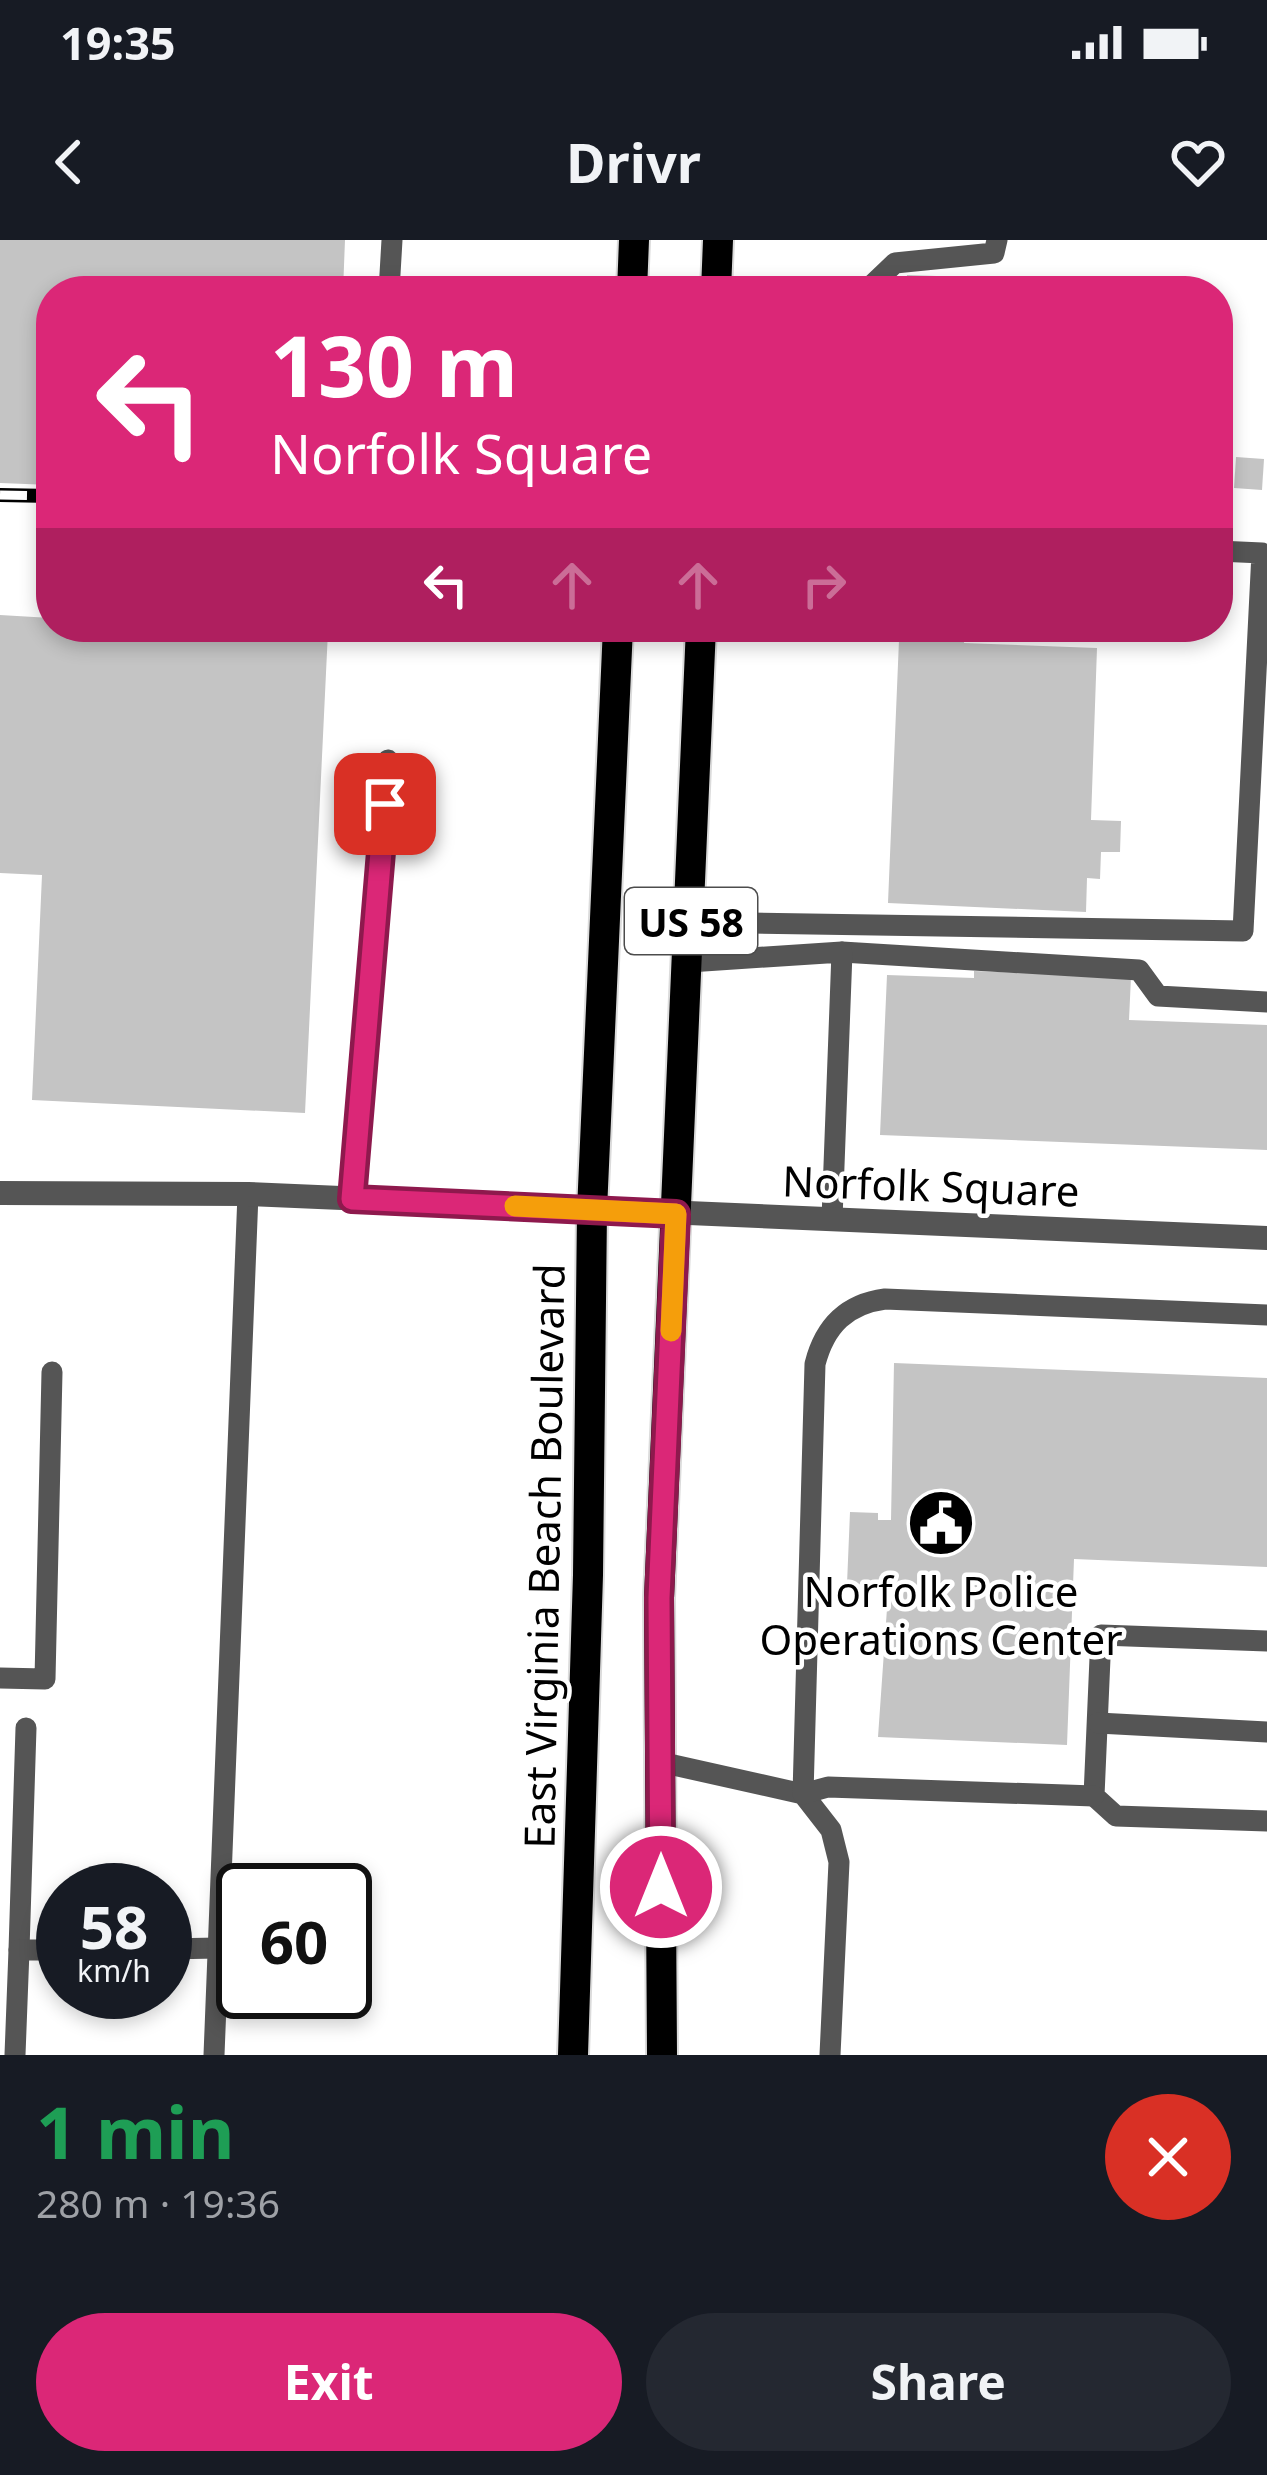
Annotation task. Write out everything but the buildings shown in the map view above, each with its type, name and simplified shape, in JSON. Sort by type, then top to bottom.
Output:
[{"type":"main road","points":[[633,276],[634,240]]},
{"type":"main road","points":[[717,276],[718,240]]},
{"type":"main road","name":"East Virginia Beach Boulevard","points":[[573,2055],[587,1597],[592,1210],[617,642]]},
{"type":"main road","name":"US 58","points":[[662,2055],[659,1598],[700,642]]},
{"type":"street","name":"Norfolk Square","points":[[0,1193],[248,1194],[1267,1238]]},
{"type":"lane","points":[[390,276],[392,240]]},
{"type":"lane","points":[[881,276],[895,263],[994,253],[997,240]]},
{"type":"lane","points":[[691,922],[1243,931],[1262,553],[1233,552]]},
{"type":"lane","points":[[352,1199],[388,760]]},
{"type":"lane","points":[[689,962],[842,952],[1139,970],[1158,996],[1267,1001]]},
{"type":"lane","points":[[832,1219],[842,952]]},
{"type":"lane","points":[[221,1863],[248,1194]]},
{"type":"lane","points":[[830,2055],[839,1862],[831,1830],[803,1794],[815,1364],[827,1333],[842,1314],[861,1303],[885,1299],[1267,1315]]},
{"type":"lane","points":[[0,1678],[44,1678],[52,1372]]},
{"type":"lane","points":[[1094,1796],[1101,1635],[1267,1641]]},
{"type":"lane","points":[[1098,1723],[1267,1732]]},
{"type":"lane","points":[[15,2055],[26,1728]]},
{"type":"lane","points":[[660,1762],[803,1794],[828,1787],[1094,1796],[1116,1816],[1267,1821]]},
{"type":"lane","points":[[19,1950],[36,1950]]},
{"type":"lane","points":[[214,2055],[216,2002]]},
{"type":"railway","points":[[0,495],[36,496]]},
{"type":"slow traffic","points":[[515,1206],[676,1214],[671,1331]]},
{"type":"place","name":"Norfolk Police Operations Center","points":[[941,1523]]},
{"type":"route","points":[[385,804],[352,1199],[676,1214],[659,1598],[661,1887]]}]
